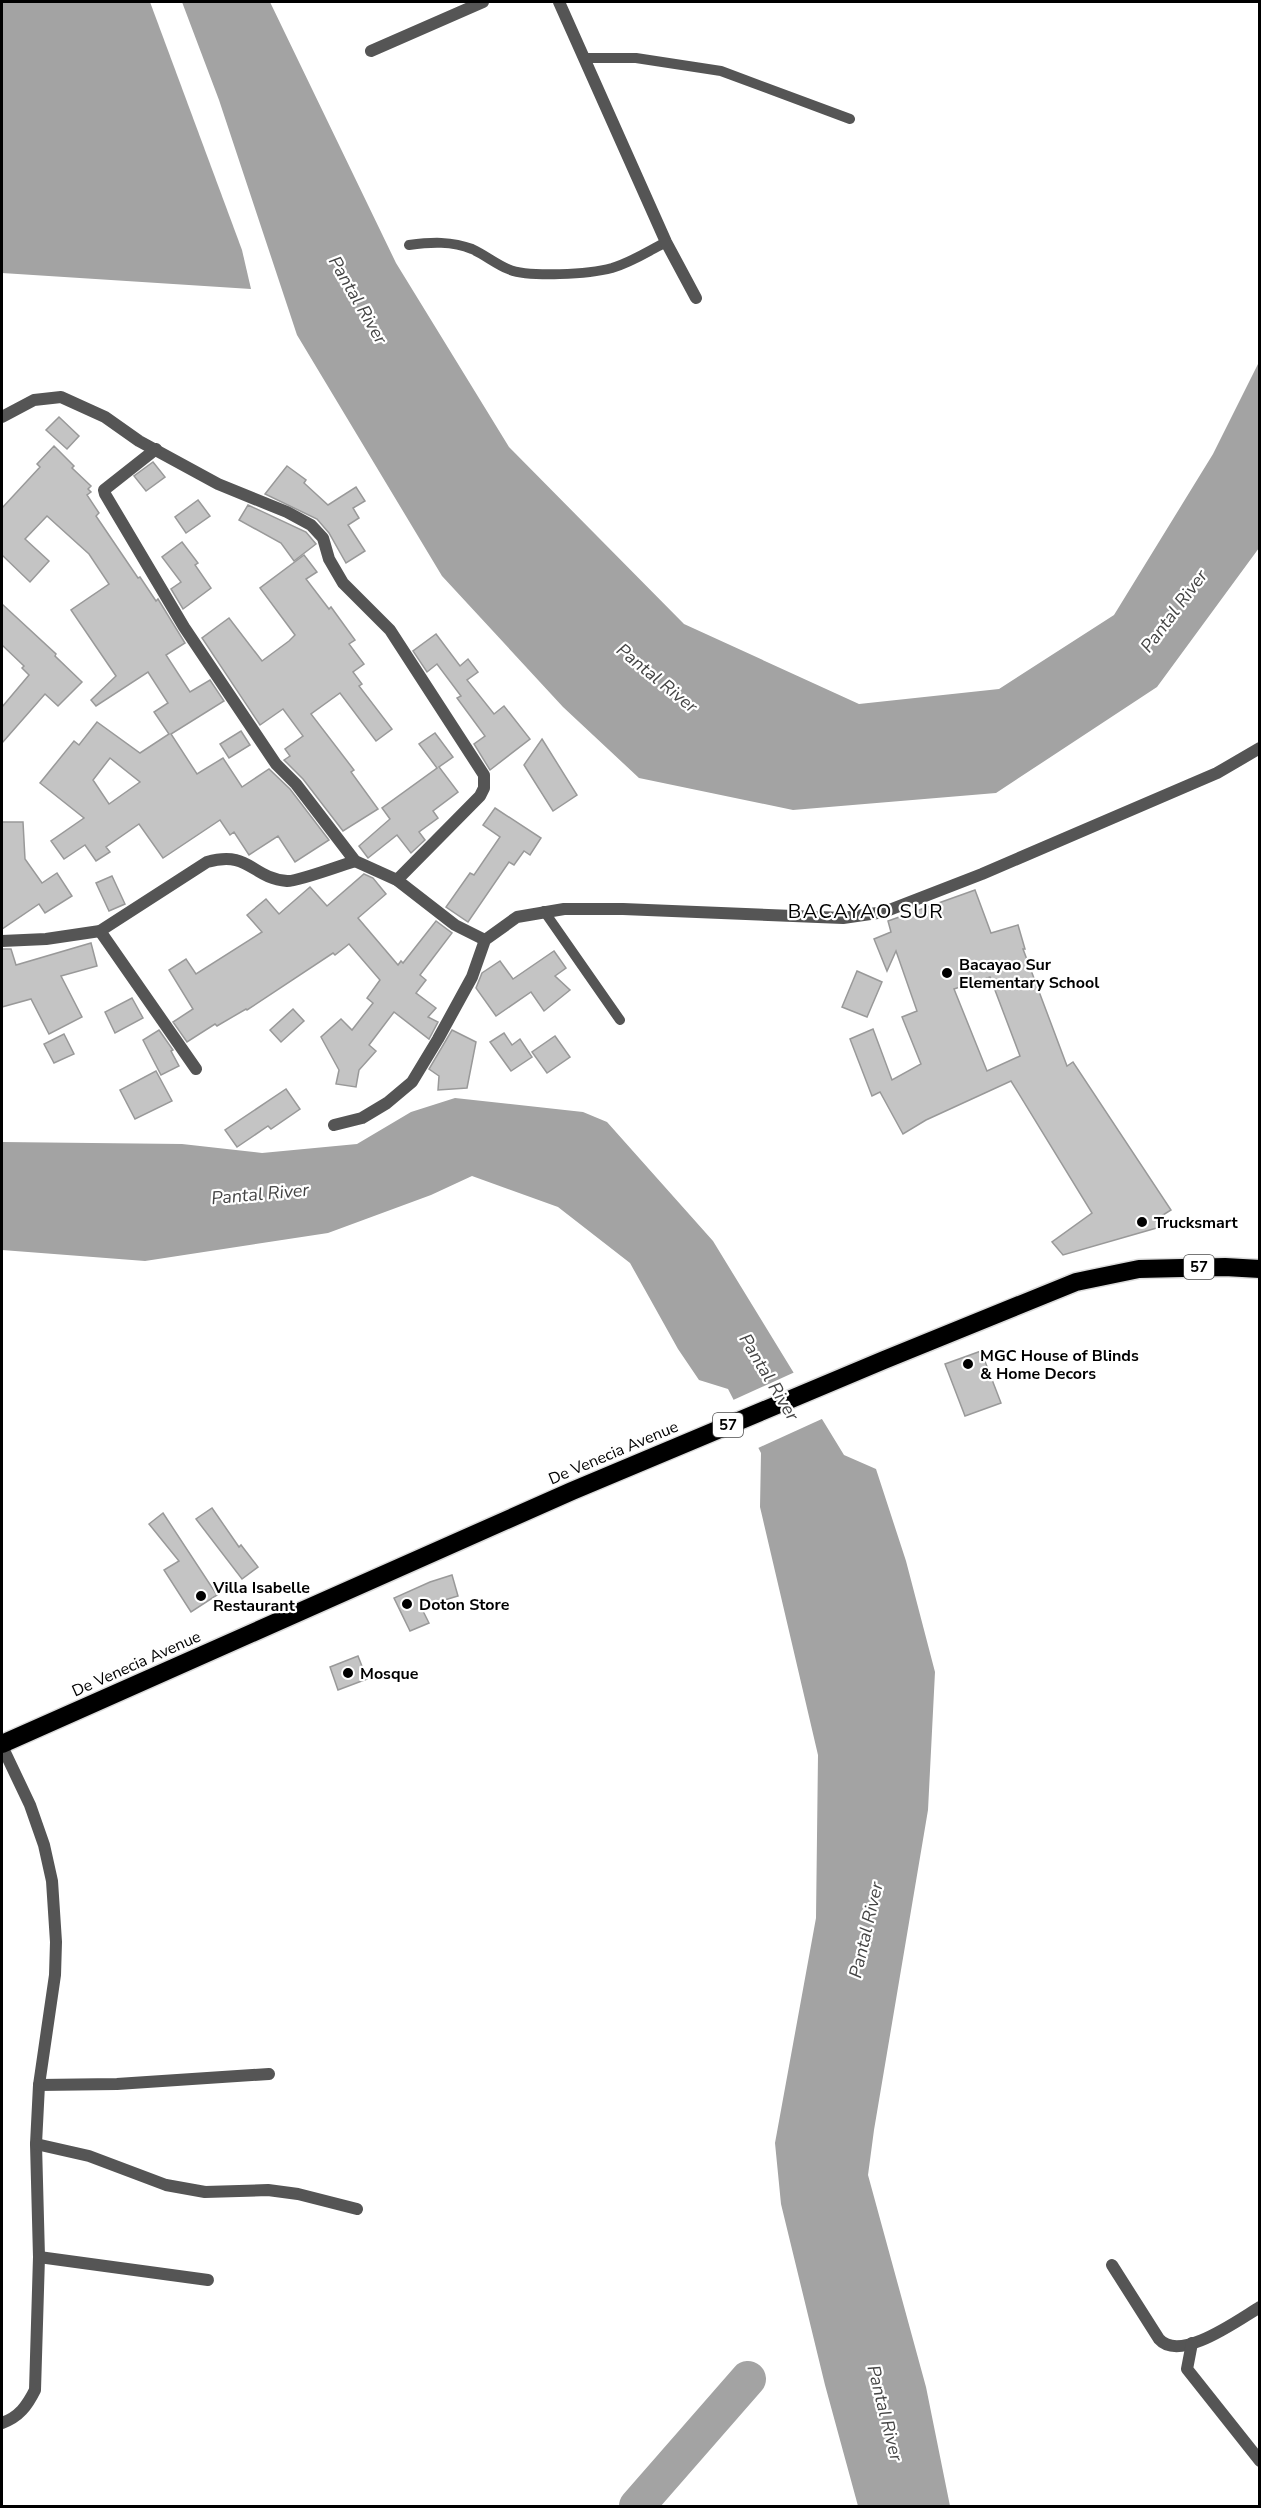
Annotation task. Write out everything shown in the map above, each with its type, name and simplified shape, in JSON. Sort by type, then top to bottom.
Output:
[{"type":"highway","name":"De Venecia Avenue","points":[[2,1745],[572,1491],[884,1359],[1076,1282],[1139,1269],[1225,1267],[1260,1269]]},
{"type":"street","points":[[371,51],[483,2]]},
{"type":"street","points":[[559,2],[666,242],[696,298]]},
{"type":"street","points":[[2,417],[34,400],[61,397],[105,417],[139,441],[218,484],[287,512],[311,525],[323,538],[329,559],[344,583],[390,630],[484,775],[484,788],[480,796],[397,880]]},
{"type":"street","points":[[156,449],[104,490],[184,627],[276,764],[296,784],[355,861],[397,880],[455,925],[485,940]]},
{"type":"street","points":[[334,1125],[362,1118],[412,1082],[472,977],[485,940],[517,917],[544,911],[623,909],[843,918],[884,912],[982,874],[1116,817],[1216,773],[1260,748]]},
{"type":"street","points":[[2,941],[35,940],[100,931],[207,862],[223,858],[236,858],[275,880],[291,881],[355,861]]},
{"type":"street","points":[[100,931],[196,1069]]},
{"type":"street","points":[[2,1745],[30,1805],[44,1845],[52,1881],[57,1942],[55,1975],[39,2085],[36,2144],[39,2257],[35,2390],[25,2409],[2,2423]]},
{"type":"street","points":[[39,2085],[117,2084],[268,2074]]},
{"type":"street","points":[[36,2144],[89,2156],[166,2185],[205,2192],[268,2190],[298,2194],[357,2209]]},
{"type":"street","points":[[39,2257],[208,2280]]},
{"type":"street","points":[[1112,2265],[1163,2344],[1179,2348],[1260,2307]]},
{"type":"street","points":[[1192,2343],[1187,2368],[1260,2461]]},
{"type":"lane","points":[[584,58],[636,58],[721,71],[850,119]]},
{"type":"lane","points":[[409,245],[453,243],[471,249],[509,270],[526,274],[612,268],[666,242]]},
{"type":"lane","points":[[544,911],[620,1020]]},
{"type":"water","points":[[2,2],[150,2],[242,250],[251,289],[2,273]]},
{"type":"water","points":[[182,2],[270,2],[396,263],[509,447],[684,624],[859,704],[999,689],[1114,615],[1213,454],[1259,362],[1259,548],[1157,687],[996,793],[793,810],[639,778],[563,707],[442,576],[297,335],[219,100]]},
{"type":"water","points":[[455,1098],[583,1112],[607,1122],[713,1241],[844,1455],[876,1469],[906,1561],[935,1672],[928,1810],[868,2175],[926,2387],[950,2506],[858,2506],[825,2385],[781,2204],[775,2143],[816,1918],[818,1755],[760,1507],[761,1453],[728,1389],[699,1380],[678,1349],[630,1263],[558,1207],[472,1176],[431,1195],[328,1233],[145,1261],[2,1250],[2,1142],[182,1144],[262,1153],[357,1144],[411,1112]]},
{"type":"pier","points":[[795,1372],[824,1418],[756,1449],[731,1401]]},
{"type":"building","points":[[59,417],[79,436],[67,449],[46,430]]},
{"type":"building","points":[[54,446],[91,486],[88,489],[91,492],[87,495],[99,513],[96,516],[138,578],[140,577],[156,601],[158,599],[185,643],[166,655],[190,692],[210,680],[224,701],[171,734],[197,774],[223,758],[242,787],[269,769],[290,789],[329,840],[295,862],[278,836],[249,855],[234,832],[230,835],[220,820],[163,858],[139,824],[106,847],[110,852],[96,861],[85,845],[64,859],[51,841],[84,818],[40,783],[74,741],[79,745],[97,722],[140,753],[169,734],[154,712],[168,703],[148,672],[96,706],[91,700],[116,676],[71,610],[109,584],[89,554],[47,516],[25,539],[49,561],[30,582],[2,555],[2,508],[40,467],[37,464]],"holes":[[[110,758],[140,782],[109,804],[93,780]]]},
{"type":"building","points":[[153,462],[165,477],[146,491],[134,476]]},
{"type":"building","points":[[287,466],[306,480],[304,483],[328,505],[356,487],[365,501],[353,508],[359,518],[348,525],[365,551],[346,563],[329,533],[317,519],[265,494]]},
{"type":"building","points":[[198,500],[210,516],[186,533],[175,517]]},
{"type":"building","points":[[248,505],[306,532],[316,544],[294,561],[281,543],[239,520]]},
{"type":"building","points":[[182,542],[198,563],[195,565],[211,588],[183,609],[171,589],[181,582],[162,557]]},
{"type":"building","points":[[304,555],[317,572],[306,579],[329,609],[331,607],[355,640],[349,644],[364,664],[353,672],[362,684],[359,686],[392,729],[376,741],[340,693],[311,714],[354,770],[351,772],[378,809],[343,831],[303,779],[284,760],[290,756],[285,749],[303,736],[283,709],[260,725],[202,638],[229,618],[262,661],[289,641],[295,635],[260,588]]},
{"type":"building","points":[[2,604],[56,654],[55,656],[82,682],[58,706],[45,694],[2,743],[2,707],[29,675],[22,668],[24,666],[2,645]]},
{"type":"building","points":[[436,634],[460,666],[468,659],[478,672],[467,680],[494,714],[504,706],[530,739],[490,770],[474,744],[485,736],[457,698],[461,696],[437,664],[427,672],[413,651]]},
{"type":"building","points":[[241,731],[250,745],[229,758],[220,744]]},
{"type":"building","points":[[435,733],[453,757],[439,767],[458,792],[433,811],[438,818],[419,832],[425,840],[411,853],[397,835],[368,858],[359,846],[390,819],[382,808],[437,768],[419,744]]},
{"type":"building","points":[[542,739],[577,795],[553,811],[524,765]]},
{"type":"building","points":[[495,808],[541,838],[530,855],[524,851],[514,865],[509,862],[468,922],[446,907],[470,873],[474,875],[500,837],[483,825]]},
{"type":"building","points":[[2,822],[23,822],[25,859],[42,883],[57,873],[72,896],[45,913],[39,904],[2,929]]},
{"type":"building","points":[[364,874],[373,878],[386,894],[358,918],[398,965],[401,961],[403,963],[436,921],[452,933],[420,975],[426,980],[416,993],[436,1008],[428,1017],[438,1022],[429,1039],[394,1012],[369,1045],[376,1051],[359,1070],[356,1087],[336,1084],[339,1070],[321,1037],[341,1019],[352,1030],[373,1003],[367,998],[380,980],[349,944],[247,1010],[217,1026],[215,1024],[187,1042],[173,1022],[193,1009],[169,970],[186,959],[196,974],[262,932],[247,915],[266,899],[279,914],[310,887],[327,906]]},
{"type":"building","points":[[112,876],[125,904],[109,911],[96,883]]},
{"type":"building","points":[[975,890],[991,933],[1018,925],[1025,949],[1023,949],[1067,1066],[1073,1062],[1171,1210],[1155,1220],[1160,1227],[1063,1255],[1052,1242],[1092,1213],[1011,1081],[926,1120],[903,1134],[880,1092],[872,1096],[850,1039],[873,1029],[892,1080],[921,1064],[902,1017],[917,1011],[896,951],[887,971],[874,939],[891,932],[888,921]],"holes":[[[990,977],[1020,1056],[987,1071],[954,989]]]},
{"type":"building","points":[[91,943],[97,966],[61,976],[82,1017],[49,1034],[31,999],[2,1007],[2,949],[11,949],[16,965]]},
{"type":"building","points":[[554,951],[566,968],[555,976],[570,990],[544,1011],[531,992],[496,1016],[476,988],[482,973],[500,961],[513,979]]},
{"type":"building","points":[[857,971],[882,982],[867,1017],[842,1007]]},
{"type":"building","points":[[132,998],[143,1018],[115,1033],[105,1012]]},
{"type":"building","points":[[293,1009],[304,1021],[281,1042],[270,1030]]},
{"type":"building","points":[[159,1030],[173,1050],[171,1051],[179,1066],[161,1075],[143,1040]]},
{"type":"building","points":[[452,1030],[476,1042],[467,1088],[438,1090],[439,1076],[429,1069]]},
{"type":"building","points":[[504,1033],[512,1045],[520,1039],[532,1057],[511,1071],[490,1042]]},
{"type":"building","points":[[64,1034],[74,1054],[54,1063],[44,1044]]},
{"type":"building","points":[[555,1036],[570,1057],[547,1073],[532,1052]]},
{"type":"building","points":[[156,1071],[172,1101],[135,1119],[120,1090]]},
{"type":"building","points":[[286,1089],[300,1109],[271,1129],[268,1126],[237,1147],[225,1130]]},
{"type":"building","points":[[981,1351],[1001,1403],[965,1416],[945,1364]]},
{"type":"building","points":[[212,1508],[239,1547],[241,1545],[258,1567],[242,1579],[196,1519]]},
{"type":"building","points":[[163,1513],[217,1595],[191,1612],[164,1570],[179,1561],[149,1524]]},
{"type":"building","points":[[452,1575],[458,1596],[421,1607],[429,1623],[410,1631],[394,1598]]},
{"type":"building","name":"Mosque","points":[[358,1656],[367,1679],[338,1690],[330,1667]]},
{"type":"waterway","name":"Pantal River","points":[[637,2506],[748,2379]]},
{"type":"place","name":"Bacayao Sur Elementary School","points":[[947,973]]},
{"type":"place","name":"Trucksmart","points":[[1142,1222]]},
{"type":"place","name":"MGC House of Blinds & Home Decors","points":[[968,1364]]},
{"type":"place","name":"Villa Isabelle Restaurant","points":[[201,1596]]},
{"type":"place","name":"Doton Store","points":[[407,1604]]},
{"type":"place","name":"Mosque","points":[[348,1673]]},
{"type":"district","name":"BACAYAO SUR","points":[[866,911]]}]
